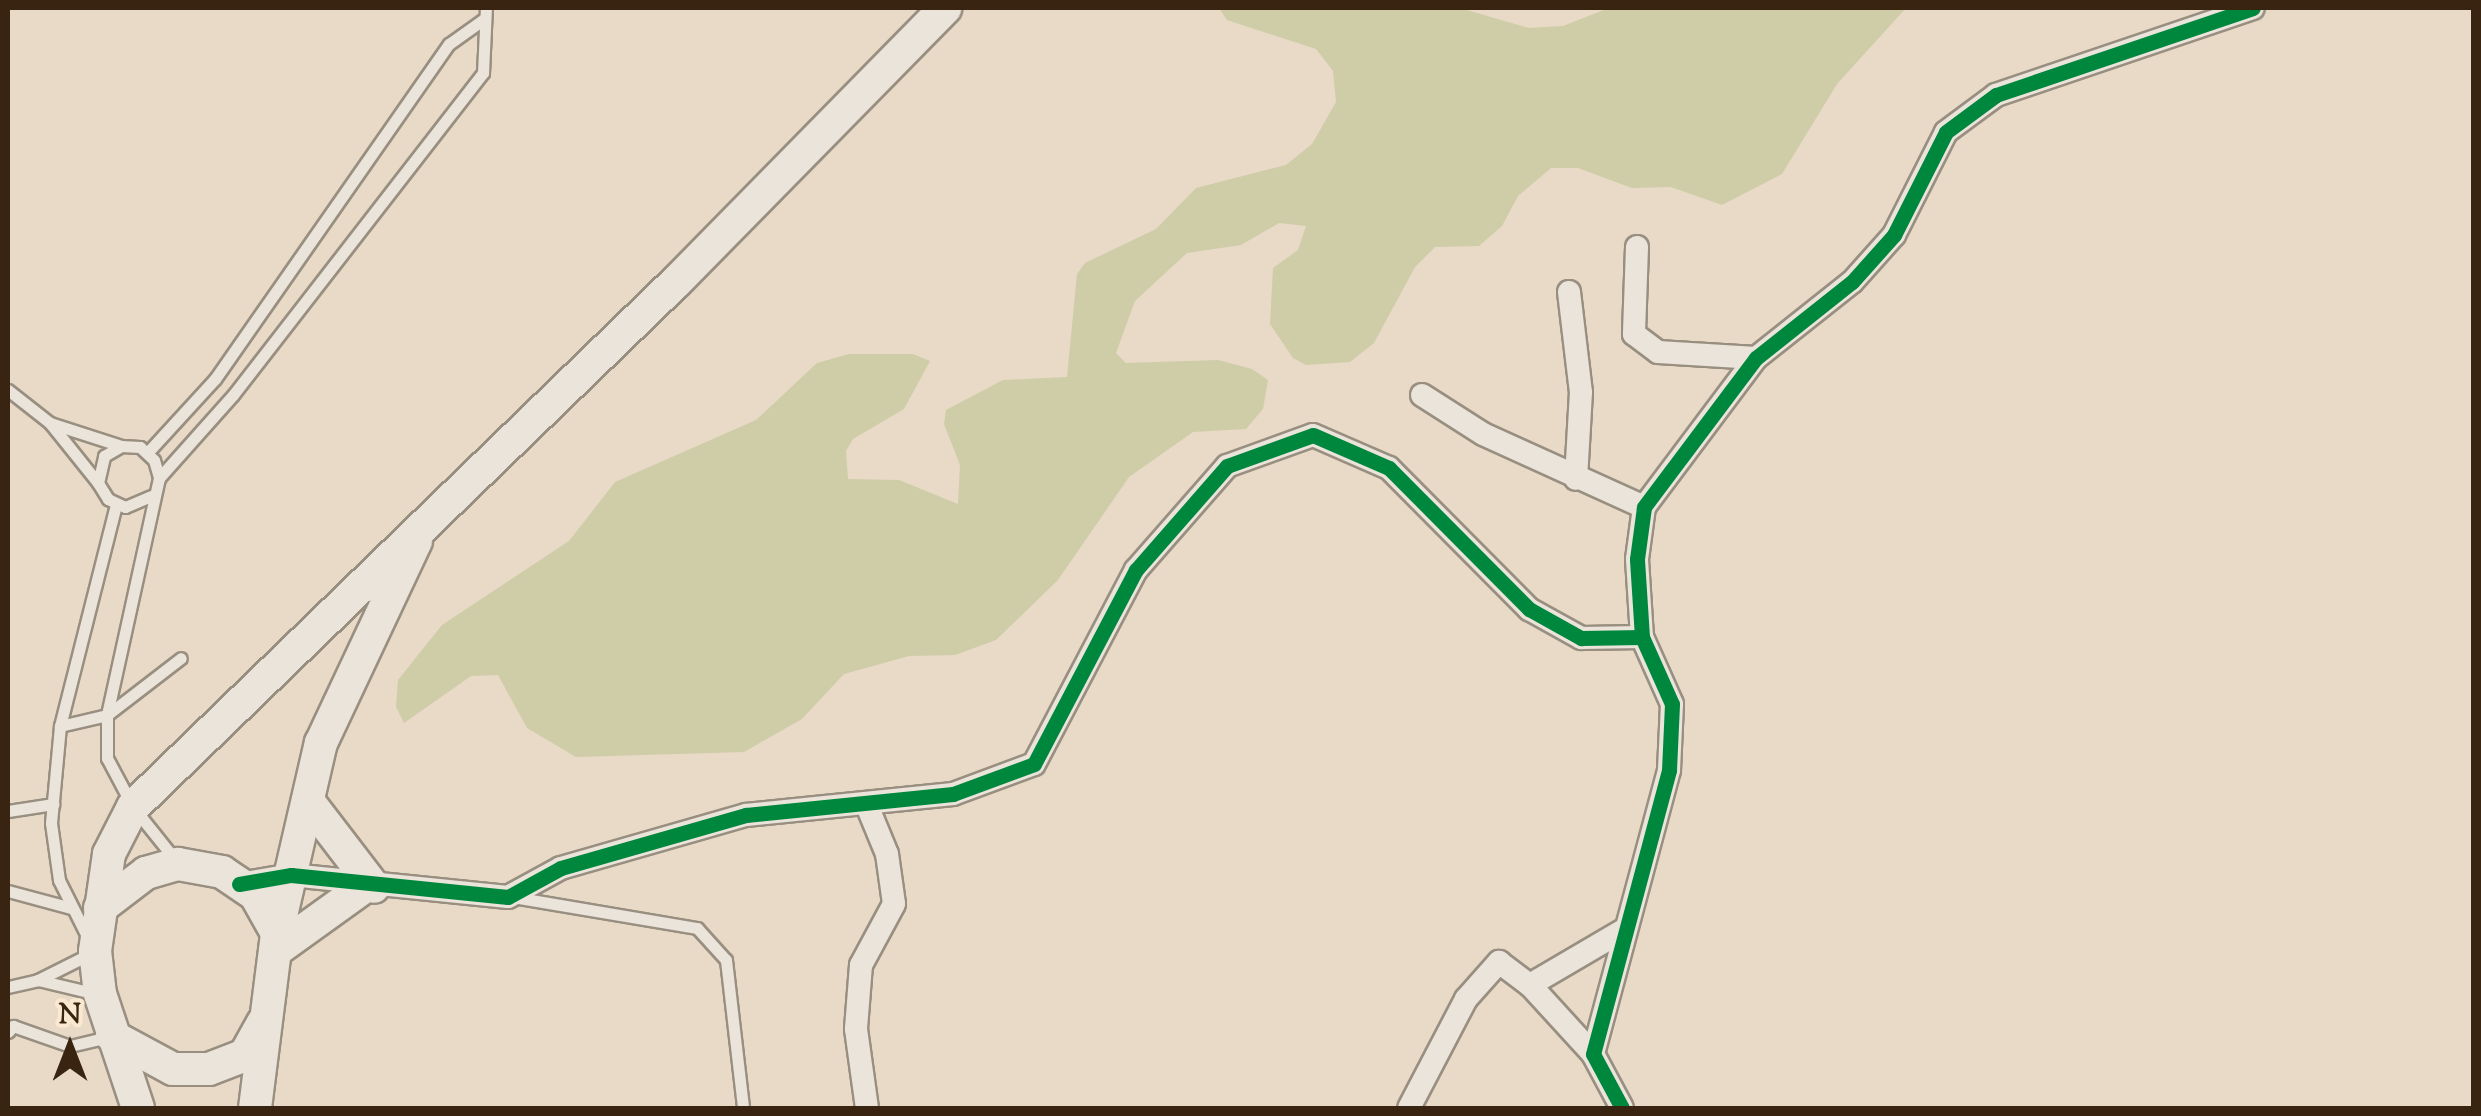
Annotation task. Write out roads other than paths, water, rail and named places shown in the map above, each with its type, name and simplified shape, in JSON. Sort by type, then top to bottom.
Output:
[{"type":"main road","points":[[138,1108],[100,994],[86,908],[133,807],[690,267],[944,8]]},
{"type":"main road","points":[[255,1108],[276,942],[321,743],[426,521]]},
{"type":"main road","points":[[276,942],[369,887],[308,801]]},
{"type":"main road","points":[[86,908],[146,873],[178,864],[222,872],[255,894],[276,942]]},
{"type":"main road","points":[[112,1036],[173,1069],[208,1068],[245,1054],[267,1016]]},
{"type":"street","points":[[1594,1054],[1622,931],[1670,770],[1672,704],[1642,637],[1637,558],[1644,506],[1756,358],[1852,282],[1894,235],[1946,132],[1996,95],[2253,8]]},
{"type":"street","points":[[1637,247],[1634,334],[1658,352],[1756,358]]},
{"type":"street","points":[[1569,292],[1581,392],[1576,479]]},
{"type":"street","points":[[1422,395],[1576,479],[1644,506]]},
{"type":"street","points":[[240,884],[291,875],[369,887],[508,897],[561,868],[746,815],[954,794],[1034,764],[1136,570],[1226,466],[1313,435],[1389,468],[1529,609],[1581,638],[1642,637]]},
{"type":"street","points":[[866,803],[888,854],[894,904],[861,965],[856,1028],[867,1108]]},
{"type":"street","points":[[1530,985],[1622,931]]},
{"type":"street","points":[[1408,1108],[1466,999],[1499,962],[1530,985],[1594,1054],[1622,1108]]},
{"type":"lane","points":[[148,452],[214,379],[449,44],[485,14]]},
{"type":"lane","points":[[178,864],[133,807],[107,758],[107,715],[151,496],[159,478],[234,395],[483,73],[485,14]]},
{"type":"lane","points":[[214,379],[234,395]]},
{"type":"lane","points":[[8,390],[50,423],[116,504],[135,506],[151,496]]},
{"type":"lane","points":[[50,423],[148,452]]},
{"type":"lane","points":[[98,483],[99,464],[120,446]]},
{"type":"lane","points":[[148,452],[159,478]]},
{"type":"lane","points":[[86,908],[59,880],[53,804],[60,726],[116,504]]},
{"type":"lane","points":[[60,726],[107,715],[181,658]]},
{"type":"lane","points":[[8,811],[53,804]]},
{"type":"lane","points":[[8,891],[86,908]]},
{"type":"lane","points":[[508,897],[697,928],[726,960],[743,1108]]},
{"type":"lane","points":[[8,987],[38,980],[95,951]]},
{"type":"lane","points":[[38,980],[100,994]]},
{"type":"lane","points":[[8,1032],[14,1026],[70,1046],[112,1036]]}]
